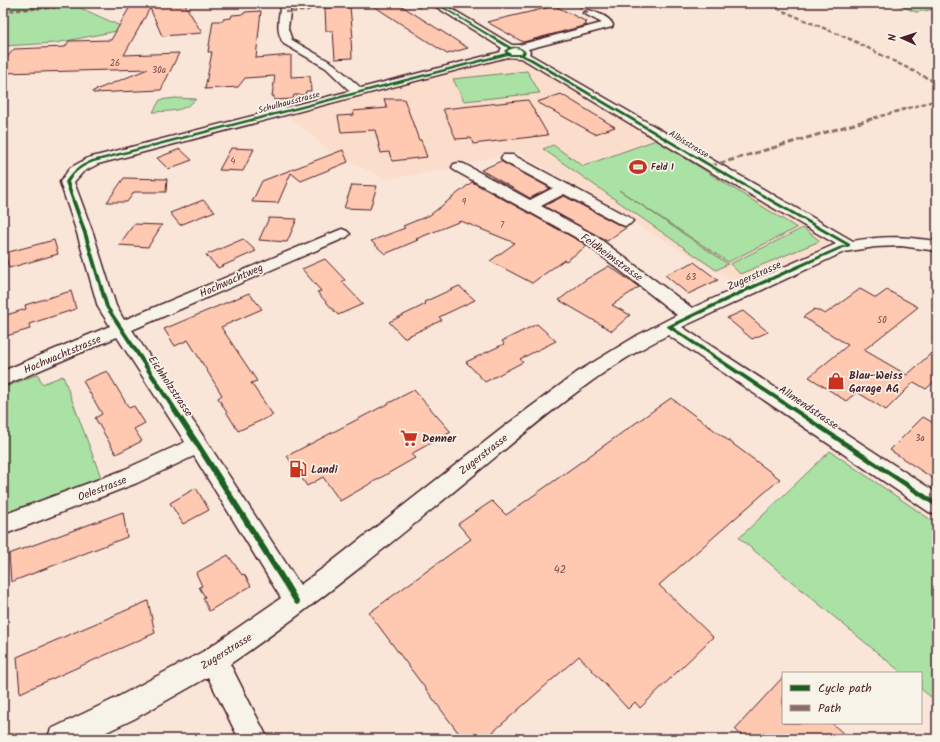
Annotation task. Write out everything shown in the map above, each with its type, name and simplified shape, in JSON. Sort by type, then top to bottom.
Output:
[{"type":"street","points":[[286,3],[283,31],[284,37],[288,42],[330,66],[358,92]]},
{"type":"street","name":"Albisstrasse","points":[[435,3],[849,246]]},
{"type":"street","name":"Schulhausstrasse","points":[[76,169],[93,161],[515,51],[608,25],[607,22],[588,12]]},
{"type":"street","points":[[508,158],[625,221]]},
{"type":"street","name":"Feldheimstrasse","points":[[459,167],[604,249],[690,316]]},
{"type":"street","name":"Eichholzstrasse","points":[[76,169],[70,175],[67,182],[85,233],[107,307],[198,445],[297,602]]},
{"type":"street","points":[[529,206],[564,188]]},
{"type":"street","name":"Hochwachtweg","points":[[121,329],[276,261],[342,234]]},
{"type":"street","name":"Zugerstrasse","points":[[61,739],[124,709],[213,660],[264,626],[339,571],[475,461],[586,376],[644,339],[690,316],[816,258],[849,246],[875,242],[901,241],[937,246]]},
{"type":"street","name":"Allmendstrasse","points":[[669,327],[937,505]]},
{"type":"street","name":"Hochwachtstrasse","points":[[3,379],[121,329]]},
{"type":"street","name":"Oelestrasse","points":[[3,525],[129,477],[198,445]]},
{"type":"street","points":[[213,660],[254,739]]},
{"type":"shaded area","points":[[507,54],[522,55],[849,245],[746,290],[516,151],[444,170],[386,179],[327,150],[310,133],[283,113]]},
{"type":"green space","points":[[3,3],[77,3],[72,4],[127,29],[56,43],[3,46]]},
{"type":"green space","points":[[893,3],[937,3],[937,9],[916,12]]},
{"type":"green space","points":[[527,71],[540,93],[464,101],[453,79]]},
{"type":"green space","points":[[175,98],[196,99],[182,109],[153,112],[160,100]]},
{"type":"green space","points":[[656,140],[797,228],[728,262],[619,190],[728,264],[716,270],[543,149],[553,145],[583,166]]},
{"type":"green space","points":[[803,228],[820,241],[740,274],[730,264]]},
{"type":"green space","points":[[38,374],[42,384],[63,376],[102,480],[3,517],[3,388]]},
{"type":"green space","points":[[830,451],[937,524],[937,702],[922,690],[922,672],[901,672],[739,538]]},
{"type":"building","points":[[132,3],[184,3],[202,33],[162,36],[150,8],[124,55],[179,53],[161,90],[93,93],[93,91],[148,69],[3,73],[3,62],[14,49],[65,47],[69,41],[111,40]]},
{"type":"building","points":[[369,3],[397,3],[468,48],[447,54]]},
{"type":"building","points":[[555,6],[587,22],[584,23],[587,25],[523,42],[487,22]]},
{"type":"building","points":[[350,7],[353,38],[351,38],[352,58],[335,59],[333,31],[326,31],[325,8]]},
{"type":"building","points":[[261,11],[256,58],[291,55],[291,77],[310,76],[311,91],[306,91],[305,95],[294,95],[293,99],[274,100],[274,96],[272,96],[275,76],[245,78],[238,87],[205,89],[212,52],[208,52],[213,21],[223,21],[223,19],[231,18],[232,15],[244,14],[245,12]]},
{"type":"building","points":[[561,94],[615,127],[595,134],[537,102]]},
{"type":"building","points":[[384,99],[404,99],[427,157],[392,161],[389,152],[381,153],[375,130],[341,132],[338,116],[354,115],[353,111],[387,108]]},
{"type":"building","points":[[528,100],[548,135],[473,144],[471,138],[456,139],[443,109]]},
{"type":"building","points":[[231,148],[254,149],[243,171],[219,170]]},
{"type":"building","points":[[180,149],[192,160],[168,169],[157,158]]},
{"type":"building","points":[[343,150],[348,162],[301,181],[291,173],[278,203],[252,202],[262,181]]},
{"type":"building","points":[[501,161],[550,188],[530,198],[481,170]]},
{"type":"building","points":[[124,178],[167,179],[166,192],[134,192],[127,202],[107,202]]},
{"type":"building","points":[[472,182],[587,246],[566,261],[564,260],[532,283],[490,261],[515,243],[461,221],[416,239],[418,240],[385,254],[371,241],[405,228],[403,226],[430,215]]},
{"type":"building","points":[[352,185],[377,186],[370,209],[344,208]]},
{"type":"building","points":[[564,196],[619,225],[627,227],[607,241],[544,206]]},
{"type":"building","points":[[203,200],[215,211],[180,225],[170,213]]},
{"type":"building","points":[[269,218],[297,219],[287,242],[259,240]]},
{"type":"building","points":[[134,224],[162,225],[148,247],[119,245]]},
{"type":"building","points":[[243,239],[256,251],[218,268],[206,255]]},
{"type":"building","points":[[54,240],[58,254],[9,268],[5,253]]},
{"type":"building","points":[[325,259],[345,280],[342,282],[363,304],[338,315],[317,292],[321,291],[302,269]]},
{"type":"building","points":[[694,262],[718,280],[688,294],[665,275]]},
{"type":"building","points":[[609,266],[639,287],[612,305],[630,315],[612,331],[559,300],[585,280]]},
{"type":"building","points":[[459,286],[475,300],[439,317],[442,320],[404,338],[389,322],[426,304],[424,302]]},
{"type":"building","points":[[860,289],[876,298],[887,290],[918,307],[864,350],[907,375],[937,348],[937,379],[926,389],[914,382],[886,410],[857,392],[846,401],[809,377],[848,345],[803,317],[815,309],[825,314]]},
{"type":"building","points":[[71,291],[76,309],[29,324],[30,329],[3,337],[3,316],[26,309],[25,305]]},
{"type":"building","points":[[249,293],[262,309],[221,327],[257,381],[251,383],[273,415],[238,431],[218,398],[222,395],[188,340],[175,346],[164,329]]},
{"type":"building","points":[[743,311],[768,332],[752,339],[727,318]]},
{"type":"building","points":[[537,324],[556,341],[520,359],[523,362],[485,382],[466,362],[504,344],[502,341]]},
{"type":"building","points":[[107,371],[129,408],[134,406],[145,423],[134,429],[142,441],[116,454],[95,418],[102,414],[83,381]]},
{"type":"building","points":[[414,390],[451,432],[411,454],[415,458],[340,501],[323,477],[307,486],[287,456]]},
{"type":"building","points":[[671,398],[780,479],[659,585],[713,637],[640,708],[635,702],[628,709],[579,656],[485,739],[463,739],[369,613],[471,539],[458,524],[492,501],[506,515]]},
{"type":"building","points":[[923,417],[937,425],[937,481],[890,450]]},
{"type":"building","points":[[196,488],[209,510],[183,524],[170,503]]},
{"type":"building","points":[[123,512],[127,537],[11,582],[9,554]]},
{"type":"building","points":[[228,555],[242,575],[244,574],[251,586],[209,611],[203,598],[205,597],[199,587],[202,586],[196,573]]},
{"type":"building","points":[[148,601],[155,633],[20,693],[17,657]]},
{"type":"building","points":[[782,678],[782,724],[833,724],[849,739],[745,739],[735,729]]},
{"type":"marked path","points":[[3,11],[76,6],[91,3]]},
{"type":"marked path","points":[[285,12],[305,11],[317,6],[365,5],[376,3]]},
{"type":"marked path","points":[[418,8],[422,3]]},
{"type":"marked path","points":[[574,3],[588,13]]},
{"type":"marked path","points":[[764,3],[852,40],[937,83]]},
{"type":"marked path","points":[[711,166],[937,100]]},
{"type":"cycle path","points":[[435,3],[510,48]]},
{"type":"cycle path","points":[[522,55],[525,52],[515,47],[505,51],[510,55],[522,55],[532,60],[711,166],[849,245]]},
{"type":"cycle path","points":[[297,602],[198,445],[107,307],[85,233],[67,182],[72,174],[78,169],[93,161],[507,54]]},
{"type":"cycle path","points":[[849,245],[746,290],[669,327],[937,505]]},
{"type":"place","name":"Feld 1","points":[[638,167]]},
{"type":"place","name":"Blau-Weiss Garage AG","points":[[836,381]]},
{"type":"place","name":"Denner","points":[[409,438]]},
{"type":"place","name":"Landi","points":[[298,469]]}]
